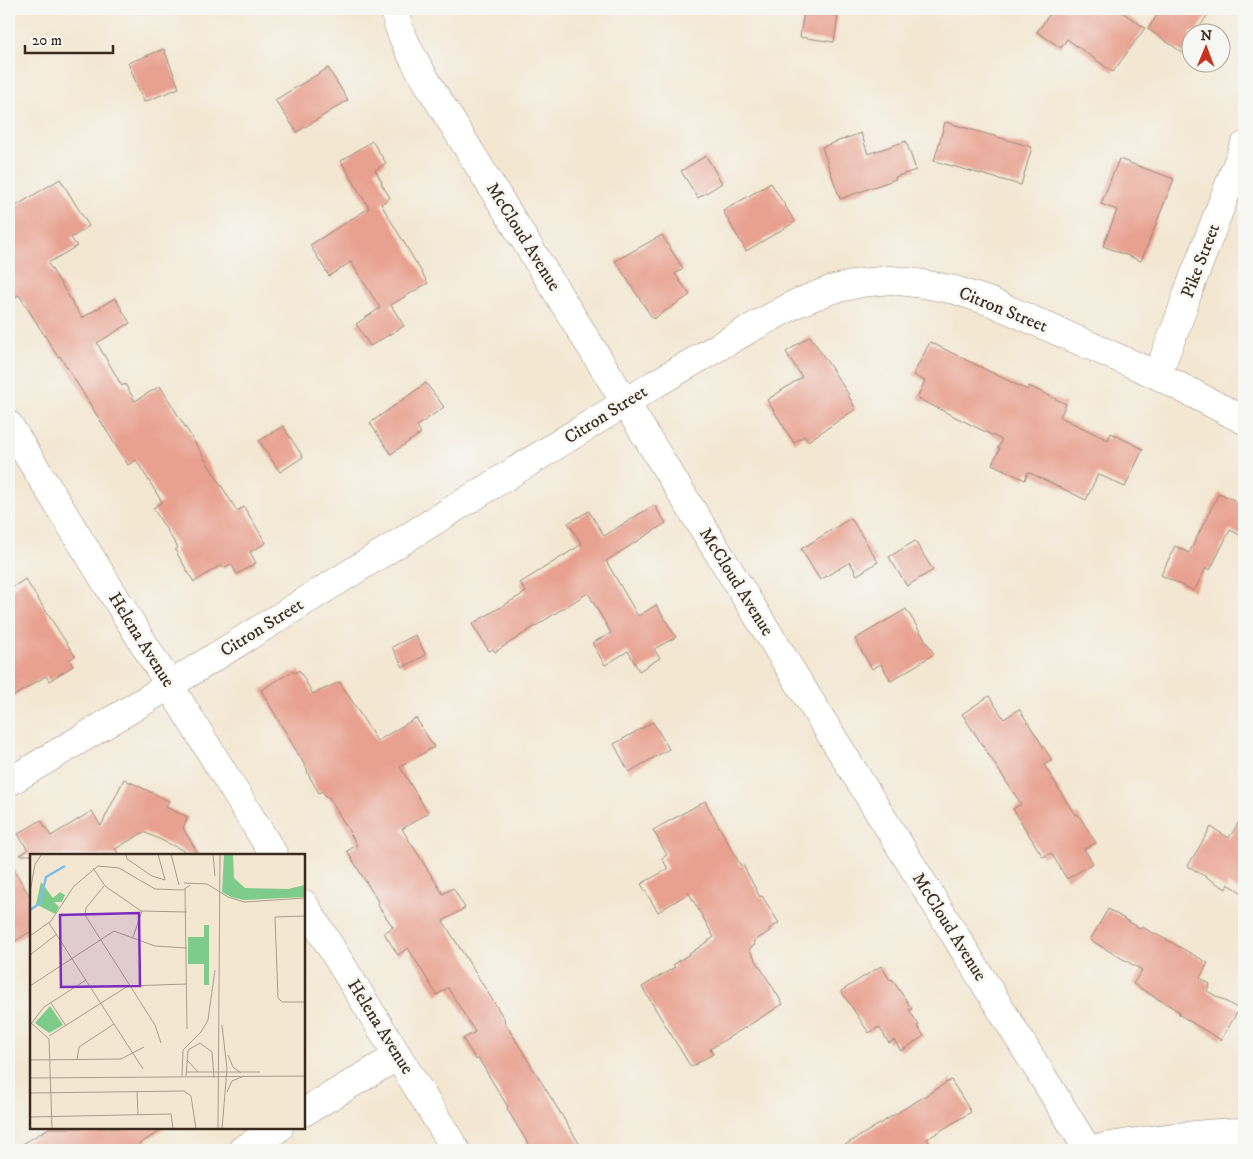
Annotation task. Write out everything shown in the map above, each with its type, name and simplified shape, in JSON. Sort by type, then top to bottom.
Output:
[{"type":"street","name":"McCloud Avenue","points":[[394,9],[396,20],[409,51],[434,95],[1088,1150]]},
{"type":"street","name":"Pike Street","points":[[1157,375],[1244,146]]},
{"type":"street","name":"Citron Street","points":[[9,782],[169,686],[625,402],[797,303],[830,290],[861,282],[892,280],[955,290],[991,302],[1157,375],[1244,420]]},
{"type":"street","name":"Helena Avenue","points":[[9,425],[273,854]]},
{"type":"street","name":"Helena Avenue","points":[[305,906],[456,1150]]},
{"type":"street","points":[[305,1111],[398,1056]]},
{"type":"street","points":[[242,1150],[277,1129]]},
{"type":"street","points":[[1088,1150],[1198,1134],[1244,1132]]},
{"type":"building","points":[[1053,9],[1118,9],[1145,28],[1113,72],[1067,39],[1061,48],[1037,32]]},
{"type":"building","points":[[1161,9],[1212,9],[1203,22],[1180,22],[1180,51],[1148,29]]},
{"type":"building","points":[[804,10],[838,16],[834,42],[800,37]]},
{"type":"building","points":[[164,49],[179,88],[144,102],[128,63]]},
{"type":"building","points":[[328,68],[348,100],[297,132],[275,100]]},
{"type":"building","points":[[945,122],[1032,147],[1021,185],[934,161]]},
{"type":"building","points":[[861,133],[868,154],[906,141],[916,170],[840,199],[822,147]]},
{"type":"building","points":[[372,141],[386,163],[375,170],[390,198],[381,204],[428,283],[391,305],[404,326],[370,346],[356,324],[380,308],[351,262],[329,276],[310,245],[369,208],[341,161]]},
{"type":"building","points":[[706,156],[722,183],[698,198],[681,171]]},
{"type":"building","points":[[1119,159],[1174,179],[1141,261],[1103,246],[1117,210],[1101,204]]},
{"type":"building","points":[[60,179],[89,226],[71,238],[77,246],[48,263],[82,318],[115,298],[130,323],[97,343],[122,386],[125,384],[135,401],[160,386],[237,511],[244,507],[266,543],[250,552],[256,563],[237,574],[231,564],[223,568],[221,565],[194,582],[175,550],[178,548],[153,508],[162,502],[136,460],[128,465],[60,356],[58,357],[19,295],[9,301],[9,210]]},
{"type":"building","points":[[771,183],[795,222],[746,251],[723,211]]},
{"type":"building","points":[[662,235],[683,269],[675,274],[690,295],[653,319],[615,261]]},
{"type":"building","points":[[810,336],[849,395],[856,409],[808,441],[804,436],[794,443],[767,400],[802,377],[786,352]]},
{"type":"building","points":[[930,342],[1027,390],[1029,386],[1066,404],[1060,417],[1108,440],[1111,433],[1143,449],[1125,487],[1098,474],[1086,500],[1028,472],[1025,480],[992,464],[1002,440],[917,398],[925,381],[913,375]]},
{"type":"building","points":[[426,383],[444,407],[417,426],[421,433],[391,454],[370,423]]},
{"type":"building","points":[[283,426],[303,457],[280,472],[259,441]]},
{"type":"building","points":[[1219,493],[1244,505],[1244,537],[1230,530],[1210,570],[1206,568],[1194,591],[1161,575],[1175,546],[1189,553]]},
{"type":"building","points":[[654,505],[666,523],[606,561],[638,616],[656,605],[676,637],[654,649],[660,658],[639,671],[628,651],[605,665],[592,643],[611,633],[588,593],[495,652],[493,649],[489,651],[472,624],[526,592],[520,583],[582,544],[568,523],[589,511],[604,536]]},
{"type":"building","points":[[851,518],[878,562],[857,575],[850,562],[820,580],[801,549]]},
{"type":"building","points":[[915,541],[933,570],[907,586],[889,557]]},
{"type":"building","points":[[25,579],[75,656],[69,660],[73,666],[49,681],[46,676],[9,699],[9,590]]},
{"type":"building","points":[[906,609],[934,654],[891,681],[881,664],[872,669],[855,639]]},
{"type":"building","points":[[415,635],[426,655],[403,667],[392,647]]},
{"type":"building","points":[[299,670],[313,694],[340,682],[377,741],[416,718],[434,747],[400,767],[428,813],[402,829],[443,894],[453,888],[465,908],[443,921],[583,1150],[532,1150],[478,1058],[476,1060],[463,1039],[475,1032],[448,988],[437,995],[408,948],[398,955],[384,933],[393,927],[377,904],[379,903],[347,851],[357,845],[329,797],[327,798],[322,791],[319,793],[261,690],[293,671],[294,673]]},
{"type":"building","points":[[989,696],[1004,719],[1019,709],[1052,760],[1044,765],[1075,815],[1078,814],[1096,843],[1084,849],[1093,863],[1067,879],[1051,853],[1043,857],[1013,809],[1021,804],[962,714]]},
{"type":"building","points":[[653,722],[669,749],[629,772],[614,744]]},
{"type":"building","points":[[124,779],[169,801],[166,807],[188,817],[183,828],[198,854],[191,854],[144,832],[115,849],[118,854],[20,855],[28,850],[18,834],[41,820],[51,836],[92,811],[101,826]]},
{"type":"building","points":[[705,801],[741,866],[743,865],[760,897],[762,896],[779,923],[753,942],[755,945],[749,949],[783,1004],[710,1049],[713,1054],[691,1067],[642,987],[675,967],[673,965],[714,937],[689,893],[658,912],[641,884],[668,869],[662,858],[667,855],[653,830]]},
{"type":"building","points":[[1244,814],[1244,894],[1228,884],[1226,889],[1188,866],[1211,827],[1229,838]]},
{"type":"building","points":[[9,862],[30,896],[30,932],[9,945]]},
{"type":"building","points":[[1108,909],[1141,929],[1142,927],[1208,963],[1200,978],[1210,984],[1207,991],[1239,1009],[1221,1040],[1178,1014],[1180,1012],[1133,984],[1142,970],[1090,940]]},
{"type":"building","points":[[881,966],[912,1009],[909,1010],[924,1036],[901,1051],[894,1040],[889,1043],[879,1027],[869,1033],[841,991]]},
{"type":"building","points":[[951,1080],[971,1112],[927,1139],[934,1150],[837,1150]]},
{"type":"building","points":[[47,1129],[163,1129],[130,1150],[13,1150]]}]
